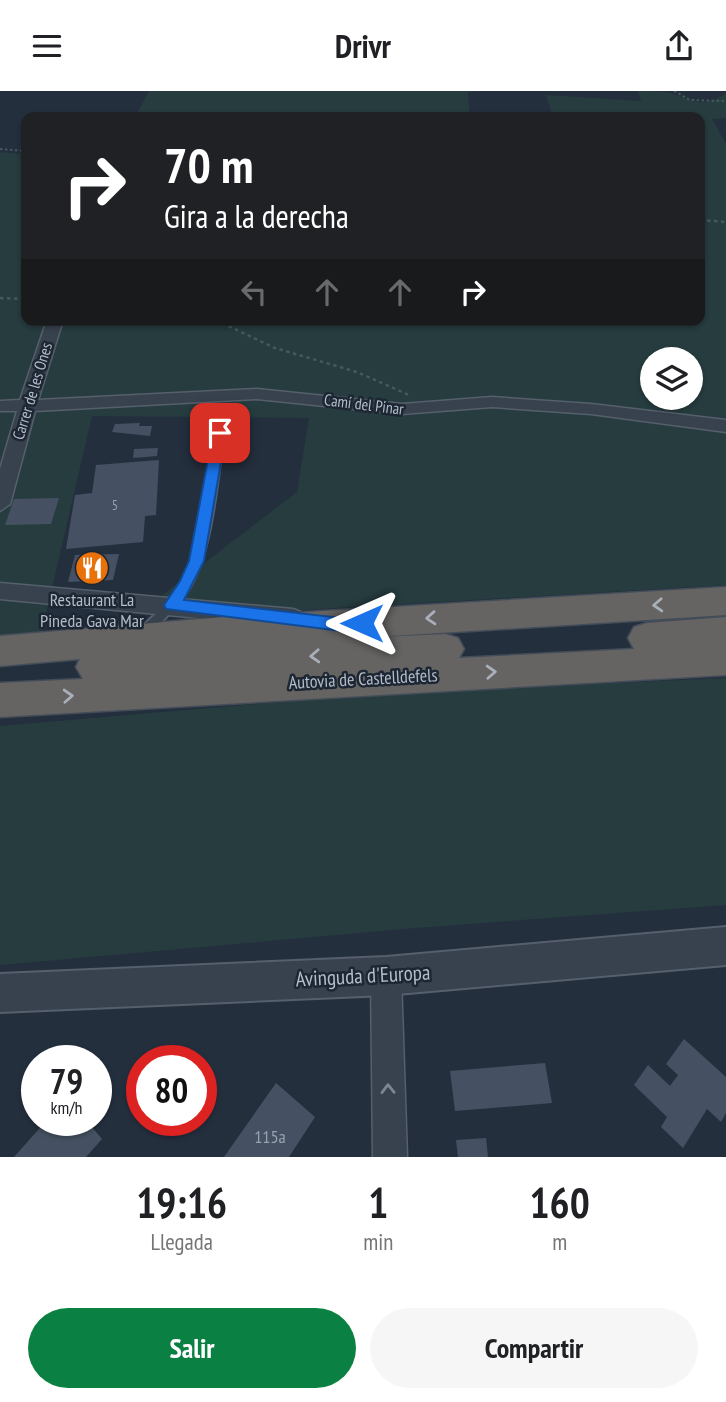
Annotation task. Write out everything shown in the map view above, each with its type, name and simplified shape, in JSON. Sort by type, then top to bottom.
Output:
[{"type":"highway","points":[[0,651],[341,624],[726,601]]},
{"type":"highway","name":"Autovia de Castelldefels","points":[[0,672],[726,632]]},
{"type":"highway","name":"Autovia de Castelldefels","points":[[0,700],[726,659]]},
{"type":"street","name":"Carrer de les Ones","points":[[0,504],[26,406],[53,326]]},
{"type":"street","name":"Camí del Pinar","points":[[0,406],[257,394],[420,410],[492,402],[601,410],[664,421],[726,426]]},
{"type":"street","points":[[0,591],[172,605],[341,624]]},
{"type":"street","name":"Avinguda d'Europa","points":[[0,993],[386,976],[726,946]]},
{"type":"street","points":[[386,976],[390,1157]]},
{"type":"lane","points":[[137,639],[172,605],[187,583],[196,561],[220,433]]},
{"type":"path","points":[[674,91],[690,100],[724,101]]},
{"type":"path","points":[[0,149],[21,151]]},
{"type":"path","points":[[705,221],[726,222]]},
{"type":"path","points":[[0,297],[21,299]]},
{"type":"path","points":[[229,326],[275,348],[357,372],[406,391],[420,410]]},
{"type":"green space","points":[[149,91],[487,91],[468,92],[470,112],[138,112]]},
{"type":"green space","points":[[638,91],[667,92],[702,102],[726,93],[726,118],[712,119],[726,144],[726,585],[303,610],[160,597],[297,492],[309,418],[92,416],[42,631],[0,636],[0,152],[21,154],[21,326],[705,326],[705,112],[551,112],[546,95],[641,101]]},
{"type":"green space","points":[[726,678],[726,905],[415,928],[0,965],[0,726],[372,694]]},
{"type":"building","points":[[140,423],[139,426],[152,426],[150,436],[112,432],[115,424]]},
{"type":"building","points":[[158,448],[157,456],[133,458],[134,449]]},
{"type":"building","points":[[159,460],[156,515],[145,516],[143,542],[66,549],[75,495],[92,493],[96,465]]},
{"type":"building","points":[[59,498],[51,524],[5,525],[14,499]]},
{"type":"building","points":[[119,554],[113,580],[68,582],[75,555]]},
{"type":"building","points":[[684,1039],[726,1077],[726,1113],[721,1122],[707,1109],[683,1148],[661,1127],[667,1117],[634,1085],[648,1065],[670,1086],[678,1075],[666,1064]]},
{"type":"building","points":[[545,1063],[552,1103],[455,1111],[450,1071]]},
{"type":"building","points":[[276,1083],[315,1117],[289,1157],[224,1157]]},
{"type":"building","points":[[33,1136],[99,1136],[102,1139],[86,1157],[14,1157]]},
{"type":"building","points":[[486,1138],[488,1157],[458,1157],[456,1140]]},
{"type":"place","name":"Restaurant La Pineda Gava Mar","points":[[92,568]]},
{"type":"route","points":[[220,433],[196,561],[187,583],[172,605],[341,624],[362,623]]}]
